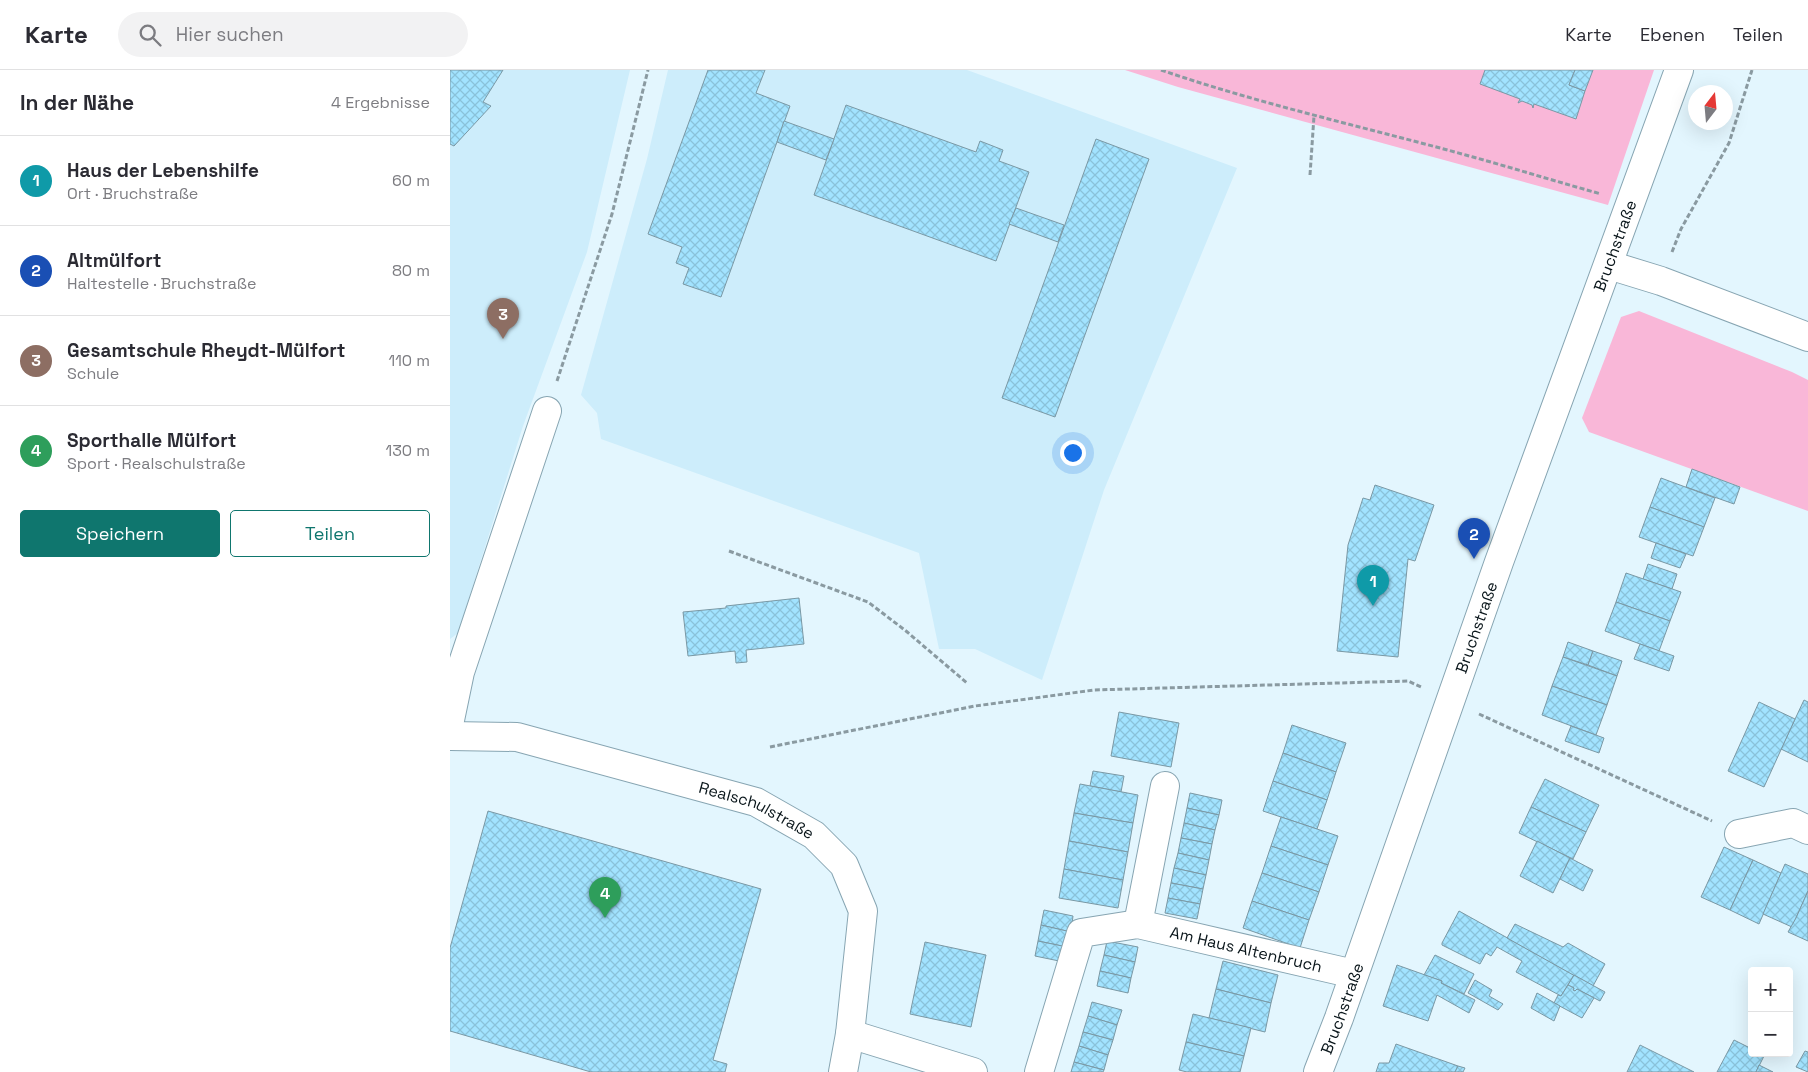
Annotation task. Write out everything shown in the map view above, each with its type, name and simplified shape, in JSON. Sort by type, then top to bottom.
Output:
[{"type":"street","name":"Bruchstraße","points":[[1318,1072],[1339,1018],[1502,553],[1679,70]]},
{"type":"street","points":[[1608,265],[1661,281],[1808,337]]},
{"type":"street","points":[[450,720],[455,663],[547,411]]},
{"type":"street","name":"Realschulstraße","points":[[450,736],[517,738],[756,802],[814,835],[844,865],[863,911],[850,1034],[843,1072]]},
{"type":"street","points":[[1138,924],[1165,786]]},
{"type":"street","points":[[1740,834],[1792,823],[1808,830]]},
{"type":"street","name":"Am Haus Altenbruch","points":[[1039,1072],[1081,932],[1138,924],[1354,974]]},
{"type":"street","points":[[850,1034],[973,1072]]},
{"type":"path","points":[[547,411],[612,214],[648,70]]},
{"type":"path","points":[[1161,70],[1314,116],[1473,157],[1630,203]]},
{"type":"path","points":[[1661,281],[1681,229],[1729,143],[1752,70]]},
{"type":"path","points":[[1310,175],[1314,116]]},
{"type":"path","points":[[729,551],[868,602],[906,631],[967,683]]},
{"type":"path","points":[[770,747],[975,706],[1094,690],[1408,680],[1740,834]]},
{"type":"shaded area","points":[[450,70],[630,70],[587,252],[523,426],[458,633],[450,639]]},
{"type":"shaded area","points":[[668,70],[967,70],[1237,168],[1104,490],[1042,680],[975,649],[939,649],[919,553],[601,439],[597,413],[581,395],[647,159]]},
{"type":"shaded area","points":[[1125,70],[1654,70],[1608,205],[1178,87]]},
{"type":"shaded area","points":[[1639,311],[1808,380],[1808,511],[1589,432],[1582,418],[1621,317]]},
{"type":"building","points":[[450,70],[503,70],[483,102],[491,106],[454,146],[450,144]]},
{"type":"building","points":[[708,70],[765,70],[756,93],[790,106],[721,297],[683,284],[689,268],[676,263],[682,247],[648,234]]},
{"type":"building","points":[[1485,70],[1575,70],[1569,85],[1585,91],[1576,119],[1534,104],[1533,108],[1532,105],[1522,101],[1518,103],[1520,99],[1480,84]]},
{"type":"building","points":[[1575,70],[1593,70],[1585,91],[1569,85]]},
{"type":"building","points":[[846,105],[976,152],[980,141],[1003,150],[999,161],[1029,172],[996,261],[814,195]]},
{"type":"building","points":[[784,121],[834,139],[826,160],[777,142]]},
{"type":"building","points":[[1096,139],[1149,159],[1055,417],[1002,398]]},
{"type":"building","points":[[1016,208],[1064,225],[1058,242],[1009,224]]},
{"type":"building","points":[[1692,469],[1740,487],[1734,504],[1686,487]]},
{"type":"building","points":[[1661,478],[1715,498],[1704,527],[1650,507]]},
{"type":"building","points":[[1375,485],[1434,505],[1415,561],[1408,559],[1398,657],[1337,651],[1348,545],[1363,498],[1370,500]]},
{"type":"building","points":[[1650,507],[1704,527],[1693,556],[1639,537]]},
{"type":"building","points":[[1656,543],[1686,554],[1680,568],[1651,558]]},
{"type":"building","points":[[1648,564],[1677,574],[1672,589],[1643,579]]},
{"type":"building","points":[[1626,573],[1681,592],[1670,621],[1616,602]]},
{"type":"building","points":[[799,598],[804,644],[746,650],[747,662],[736,663],[735,651],[688,656],[683,612]]},
{"type":"building","points":[[1616,602],[1670,621],[1659,651],[1605,631]]},
{"type":"building","points":[[1568,642],[1593,651],[1588,665],[1563,657]]},
{"type":"building","points":[[1640,644],[1674,656],[1669,671],[1634,659]]},
{"type":"building","points":[[1593,651],[1622,661],[1617,676],[1588,665]]},
{"type":"building","points":[[1563,657],[1617,676],[1607,705],[1552,686]]},
{"type":"building","points":[[1552,686],[1607,705],[1596,735],[1542,715]]},
{"type":"building","points":[[1804,700],[1808,702],[1808,762],[1781,749]]},
{"type":"building","points":[[1759,702],[1795,719],[1764,787],[1728,771]]},
{"type":"building","points":[[1119,712],[1179,723],[1171,767],[1111,756]]},
{"type":"building","points":[[1292,725],[1346,743],[1336,772],[1283,753]]},
{"type":"building","points":[[1571,726],[1604,738],[1599,753],[1565,741]]},
{"type":"building","points":[[1283,753],[1336,772],[1327,800],[1273,781]]},
{"type":"building","points":[[1093,771],[1124,776],[1121,792],[1090,786]]},
{"type":"building","points":[[1545,779],[1599,805],[1586,832],[1531,807]]},
{"type":"building","points":[[1273,781],[1327,800],[1317,829],[1263,811]]},
{"type":"building","points":[[1080,784],[1138,795],[1133,823],[1074,813]]},
{"type":"building","points":[[1190,793],[1222,800],[1219,815],[1187,808]]},
{"type":"building","points":[[1531,807],[1586,832],[1573,859],[1519,833]]},
{"type":"building","points":[[1187,808],[1219,815],[1215,830],[1184,823]]},
{"type":"building","points":[[488,811],[761,889],[713,1060],[727,1064],[725,1072],[591,1072],[450,1031],[450,948]]},
{"type":"building","points":[[1074,813],[1133,823],[1128,852],[1069,841]]},
{"type":"building","points":[[1281,817],[1338,836],[1328,865],[1271,846]]},
{"type":"building","points":[[1184,823],[1215,830],[1212,844],[1181,838]]},
{"type":"building","points":[[1181,838],[1212,844],[1209,860],[1178,853]]},
{"type":"building","points":[[1069,841],[1128,852],[1123,880],[1064,869]]},
{"type":"building","points":[[1537,841],[1570,858],[1553,893],[1520,876]]},
{"type":"building","points":[[1271,846],[1328,865],[1319,892],[1262,873]]},
{"type":"building","points":[[1724,847],[1753,860],[1730,910],[1701,897]]},
{"type":"building","points":[[1178,853],[1209,860],[1206,875],[1174,868]]},
{"type":"building","points":[[1570,858],[1593,870],[1583,891],[1560,879]]},
{"type":"building","points":[[1753,860],[1781,873],[1759,924],[1730,910]]},
{"type":"building","points":[[1785,864],[1808,874],[1808,891],[1792,927],[1763,914]]},
{"type":"building","points":[[1174,868],[1206,875],[1203,889],[1171,883]]},
{"type":"building","points":[[1064,869],[1123,880],[1118,908],[1059,898]]},
{"type":"building","points":[[1262,873],[1319,892],[1309,920],[1252,901]]},
{"type":"building","points":[[1171,883],[1203,889],[1200,904],[1168,898]]},
{"type":"building","points":[[1808,891],[1808,941],[1788,932]]},
{"type":"building","points":[[1168,898],[1200,904],[1197,919],[1165,913]]},
{"type":"building","points":[[1252,901],[1309,920],[1300,948],[1243,928]]},
{"type":"building","points":[[1044,910],[1073,916],[1071,932],[1041,925]]},
{"type":"building","points":[[1459,911],[1574,975],[1561,996],[1516,972],[1522,961],[1497,947],[1491,956],[1486,953],[1480,964],[1442,945]]},
{"type":"building","points":[[1515,924],[1563,947],[1568,943],[1605,964],[1593,986],[1507,938]]},
{"type":"building","points":[[1041,925],[1071,932],[1067,947],[1038,941]]},
{"type":"building","points":[[1038,941],[1067,947],[1064,962],[1035,956]]},
{"type":"building","points":[[1107,941],[1138,947],[1135,962],[1104,955]]},
{"type":"building","points":[[925,942],[986,955],[971,1027],[910,1014]]},
{"type":"building","points":[[1104,955],[1135,962],[1131,978],[1100,971]]},
{"type":"building","points":[[1435,955],[1474,974],[1464,994],[1441,983],[1442,981],[1424,975]]},
{"type":"building","points":[[1223,961],[1278,975],[1271,1003],[1216,989]]},
{"type":"building","points":[[1397,965],[1442,981],[1441,983],[1475,1000],[1469,1013],[1437,995],[1428,1021],[1383,1006]]},
{"type":"building","points":[[1100,971],[1131,978],[1128,993],[1097,986]]},
{"type":"building","points":[[1574,975],[1605,992],[1600,1001],[1577,989],[1573,990],[1574,988],[1568,985]]},
{"type":"building","points":[[1475,980],[1492,990],[1489,996],[1503,1004],[1498,1010],[1468,993]]},
{"type":"building","points":[[1568,985],[1574,988],[1573,990],[1575,991],[1577,989],[1594,998],[1582,1018],[1554,1003],[1558,995],[1561,996]]},
{"type":"building","points":[[1216,989],[1271,1003],[1265,1032],[1209,1018]]},
{"type":"building","points":[[1537,993],[1560,1006],[1554,1021],[1531,1008]]},
{"type":"building","points":[[1092,1002],[1122,1010],[1117,1025],[1088,1016]]},
{"type":"building","points":[[1193,1014],[1251,1028],[1244,1056],[1186,1042]]},
{"type":"building","points":[[1088,1016],[1117,1025],[1113,1040],[1083,1032]]},
{"type":"building","points":[[1083,1032],[1113,1040],[1108,1055],[1079,1046]]},
{"type":"building","points":[[1734,1040],[1748,1047],[1748,1057],[1764,1057],[1756,1072],[1717,1072]]},
{"type":"building","points":[[1186,1042],[1244,1056],[1240,1072],[1187,1072],[1179,1070]]},
{"type":"building","points":[[1396,1044],[1458,1066],[1455,1072],[1376,1072],[1379,1063],[1389,1063]]},
{"type":"building","points":[[1640,1045],[1694,1072],[1627,1072]]},
{"type":"building","points":[[1079,1046],[1108,1055],[1104,1070],[1074,1062]]},
{"type":"building","points":[[1805,1051],[1808,1052],[1808,1072],[1796,1067]]},
{"type":"building","points":[[1074,1062],[1104,1070],[1103,1072],[1071,1072]]},
{"type":"building","points":[[1759,1065],[1773,1072],[1756,1072]]},
{"type":"building","points":[[1458,1066],[1465,1068],[1463,1072],[1455,1072]]},
{"type":"place","name":"Gesamtschule Rheydt-Mülfort","points":[[503,339]]},
{"type":"place","name":"Altmülfort","points":[[1474,559]]},
{"type":"place","name":"Haus der Lebenshilfe","points":[[1373,606]]},
{"type":"place","name":"Sporthalle Mülfort","points":[[605,918]]}]
